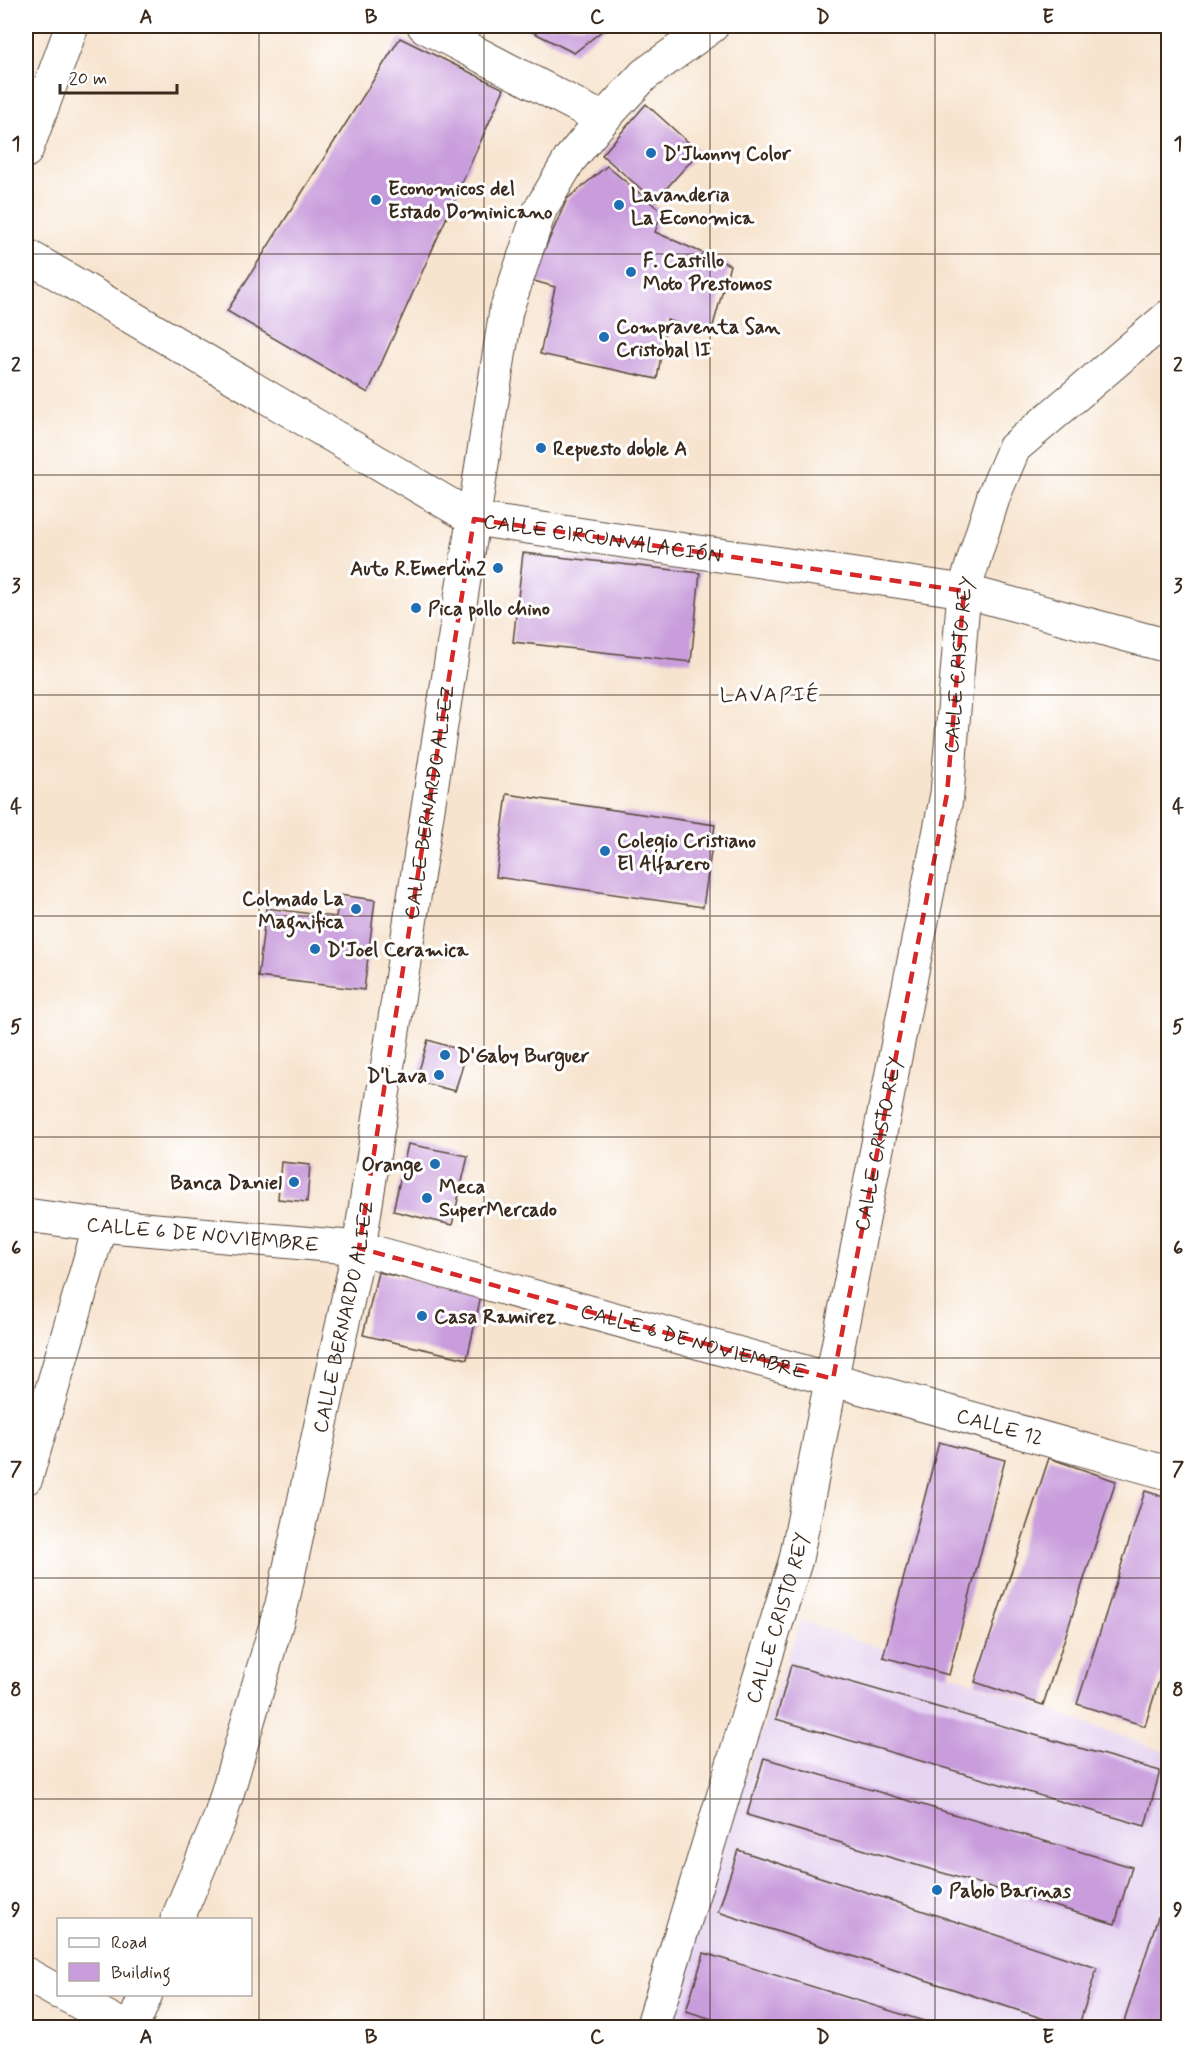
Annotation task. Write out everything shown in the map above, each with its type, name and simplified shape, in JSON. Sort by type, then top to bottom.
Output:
[{"type":"street","points":[[26,151],[72,26]]},
{"type":"street","points":[[424,26],[603,119]]},
{"type":"street","name":"CALLE BERNARDO ALIEZ","points":[[178,1918],[220,1818],[282,1604],[358,1248],[506,311],[540,210],[570,159],[644,75],[712,26]]},
{"type":"street","name":"CALLE CIRCUNVALACIÓN","points":[[26,255],[474,519],[964,591],[1168,646]]},
{"type":"street","name":"CALLE CRISTO REY","points":[[652,2028],[796,1559],[947,795],[964,591],[994,495],[1014,448],[1168,317]]},
{"type":"street","name":"CALLE 6 DE NOVIEMBRE","points":[[26,1215],[100,1225],[358,1248],[833,1379]]},
{"type":"street","points":[[26,1478],[100,1225]]},
{"type":"street","name":"CALLE 12","points":[[833,1379],[1168,1473]]},
{"type":"street","points":[[26,1974],[57,1991]]},
{"type":"street","points":[[66,1996],[126,2028]]},
{"type":"street","points":[[132,2028],[146,1996]]},
{"type":"highlighted area","points":[[474,519],[964,591],[947,794],[833,1379],[359,1248]]},
{"type":"shaded area","name":"Pablo Barinas","points":[[801,1620],[1168,1753],[1168,2027],[657,2028]]},
{"type":"building","points":[[521,26],[608,26],[574,53]]},
{"type":"building","name":"Economicos del Estado Dominicano","points":[[400,38],[504,89],[368,393],[227,311]]},
{"type":"building","name":"D'Jhonny Color","points":[[646,104],[699,152],[655,201],[602,155]]},
{"type":"building","points":[[607,166],[662,212],[655,232],[730,265],[711,333],[667,320],[657,379],[540,354],[555,287],[531,280],[567,199]]},
{"type":"building","points":[[523,553],[700,573],[691,662],[513,642]]},
{"type":"building","name":"Colegio Cristiano El Alfarero","points":[[507,794],[715,825],[703,907],[496,877]]},
{"type":"building","name":"D'Joel Ceramica","points":[[339,895],[375,900],[364,990],[258,977],[266,908],[336,917]]},
{"type":"building","points":[[428,1040],[467,1052],[455,1091],[416,1081]]},
{"type":"building","points":[[408,1144],[468,1156],[452,1225],[393,1211]]},
{"type":"building","name":"Banca Daniel","points":[[281,1162],[310,1165],[307,1202],[278,1199]]},
{"type":"building","name":"Casa Ramirez","points":[[378,1272],[481,1296],[467,1359],[363,1335]]},
{"type":"building","points":[[939,1442],[1005,1460],[949,1675],[883,1657]]},
{"type":"building","points":[[1049,1458],[1116,1481],[1043,1705],[975,1682]]},
{"type":"building","points":[[1145,1491],[1168,1498],[1168,1651],[1145,1726],[1077,1704]]},
{"type":"building","points":[[791,1665],[1160,1771],[1145,1826],[776,1719]]},
{"type":"building","points":[[764,1758],[1132,1867],[1115,1924],[747,1815]]},
{"type":"building","points":[[738,1850],[1097,1968],[1078,2028],[1072,2028],[718,1912]]},
{"type":"building","points":[[1158,1917],[1168,1920],[1168,2028],[1122,2028]]},
{"type":"building","points":[[704,1953],[943,2028],[741,2028],[686,2011]]},
{"type":"place","name":"D'Jhonny Color","points":[[651,153]]},
{"type":"place","name":"Economicos del Estado Dominicano","points":[[376,200]]},
{"type":"place","name":"Lavanderia La Economica","points":[[619,205]]},
{"type":"place","name":"F. Castillo Moto Prestomos","points":[[631,272]]},
{"type":"place","name":"Compraventa San Cristobal II","points":[[604,337]]},
{"type":"place","name":"Repuesto doble A","points":[[541,448]]},
{"type":"place","name":"Auto R.Emerlin2","points":[[498,568]]},
{"type":"place","name":"Pica pollo chino","points":[[416,608]]},
{"type":"place","name":"Colegio Cristiano El Alfarero","points":[[605,851]]},
{"type":"place","name":"Colmado La Magnifica","points":[[356,909]]},
{"type":"place","name":"D'Joel Ceramica","points":[[315,949]]},
{"type":"place","name":"D'Gaby Burguer","points":[[445,1055]]},
{"type":"place","name":"D'Lava","points":[[439,1075]]},
{"type":"place","name":"Orange","points":[[435,1164]]},
{"type":"place","name":"Banca Daniel","points":[[294,1182]]},
{"type":"place","name":"Meca SuperMercado","points":[[427,1198]]},
{"type":"place","name":"Casa Ramirez","points":[[422,1316]]},
{"type":"place","name":"Pablo Barinas","points":[[937,1890]]},
{"type":"district","name":"LAVAPIÉ","points":[[770,694]]}]
